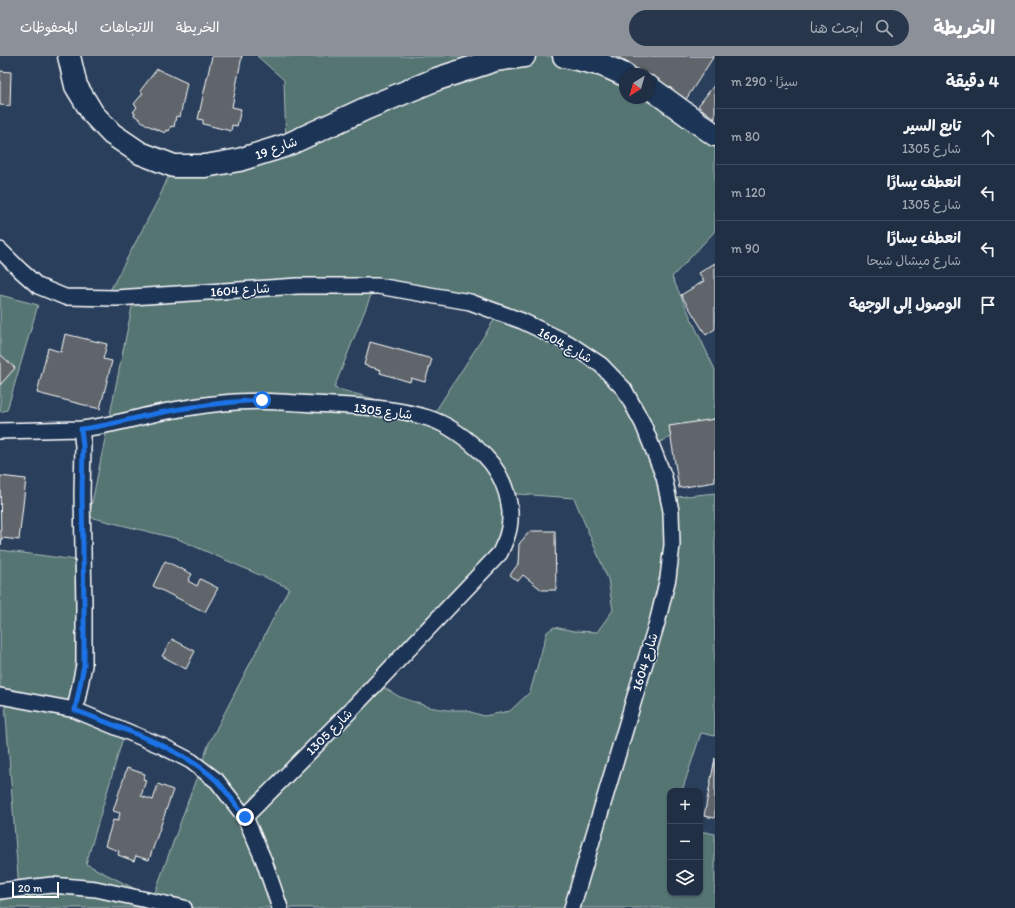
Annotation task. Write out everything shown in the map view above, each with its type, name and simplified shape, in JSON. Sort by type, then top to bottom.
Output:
[{"type":"main road","name":"شارع 19","points":[[69,56],[76,86],[93,114],[112,134],[140,153],[174,166],[204,166],[239,160],[287,145],[367,108],[437,79],[495,60],[524,56]]},
{"type":"main road","points":[[564,56],[603,65],[619,72]]},
{"type":"main road","points":[[655,91],[715,135]]},
{"type":"street","name":"شارع 1604","points":[[0,250],[38,286],[65,297],[116,298],[298,286],[378,286],[470,302],[522,321],[568,343],[601,365],[624,389],[643,424],[664,477],[671,511],[672,545],[668,578],[658,619],[572,908]]},
{"type":"street","name":"شارع 1305","points":[[0,430],[81,429],[107,426],[159,413],[223,402],[262,400],[398,411],[428,418],[453,429],[475,446],[493,464],[503,482],[510,518],[507,536],[500,553],[348,713],[245,817]]},
{"type":"street","points":[[75,710],[84,665],[82,494],[83,446],[81,429]]},
{"type":"street","points":[[0,696],[75,710],[162,746],[191,761],[217,781],[245,817],[264,862],[280,908]]},
{"type":"street","points":[[0,891],[52,885],[96,889],[184,908]]},
{"type":"green space","points":[[257,56],[571,56],[619,84],[619,104],[651,104],[715,142],[715,231],[672,277],[715,370],[715,418],[655,444],[668,498],[715,493],[715,736],[701,733],[683,788],[667,788],[667,896],[703,896],[703,832],[715,834],[715,908],[0,908],[0,902],[19,890],[5,703],[0,701],[0,550],[84,561],[86,708],[127,724],[86,864],[153,898],[209,743],[289,588],[178,539],[89,517],[133,302],[106,298],[159,198],[177,157],[194,159],[286,145],[284,80]],"holes":[[[373,290],[498,314],[433,415],[334,388]],[[503,493],[574,498],[608,579],[613,610],[597,632],[574,631],[554,627],[547,632],[530,692],[510,711],[484,716],[464,710],[447,710],[429,707],[400,697],[374,682],[495,556],[504,525]]]},
{"type":"green space","points":[[0,295],[38,305],[7,410],[0,412]]},
{"type":"building","points":[[212,56],[242,56],[232,107],[241,109],[237,126],[232,125],[231,131],[203,124],[203,120],[198,119]]},
{"type":"building","points":[[617,56],[714,56],[685,101],[655,81],[655,68],[636,68]]},
{"type":"building","points":[[157,69],[187,83],[180,117],[176,116],[174,127],[171,126],[169,131],[166,130],[165,133],[147,125],[134,115],[135,113],[133,112],[137,107],[134,104],[143,93],[140,91]]},
{"type":"building","points":[[0,71],[11,72],[10,106],[0,105]]},
{"type":"building","points":[[715,84],[715,119],[698,106]]},
{"type":"building","points":[[715,263],[715,329],[706,335],[681,295],[704,281],[699,273]]},
{"type":"building","points":[[65,334],[107,344],[103,359],[112,361],[100,409],[37,393],[48,348],[61,352]]},
{"type":"building","points":[[370,342],[432,359],[425,382],[411,378],[410,382],[380,373],[381,370],[364,365]]},
{"type":"building","points":[[0,354],[15,368],[0,385]]},
{"type":"building","points":[[715,419],[715,482],[679,488],[669,426]]},
{"type":"building","points":[[0,476],[26,479],[19,540],[2,538],[1,545]]},
{"type":"building","points":[[530,531],[555,531],[556,590],[542,590],[523,575],[518,581],[510,575],[518,564],[519,544]]},
{"type":"building","points":[[165,561],[192,574],[188,581],[197,586],[200,579],[218,588],[205,612],[153,586]]},
{"type":"building","points":[[172,639],[195,651],[186,669],[162,656]]},
{"type":"building","points":[[715,758],[715,818],[704,816]]},
{"type":"building","points":[[127,768],[145,774],[143,779],[146,780],[141,796],[153,800],[158,784],[173,790],[149,860],[136,856],[134,861],[118,855],[119,851],[105,846],[113,820],[118,821],[120,813],[113,811]]},
{"type":"route","points":[[245,817],[217,781],[191,761],[162,746],[75,710],[84,665],[82,494],[83,446],[81,429],[107,426],[159,413],[223,402],[262,400]]}]
